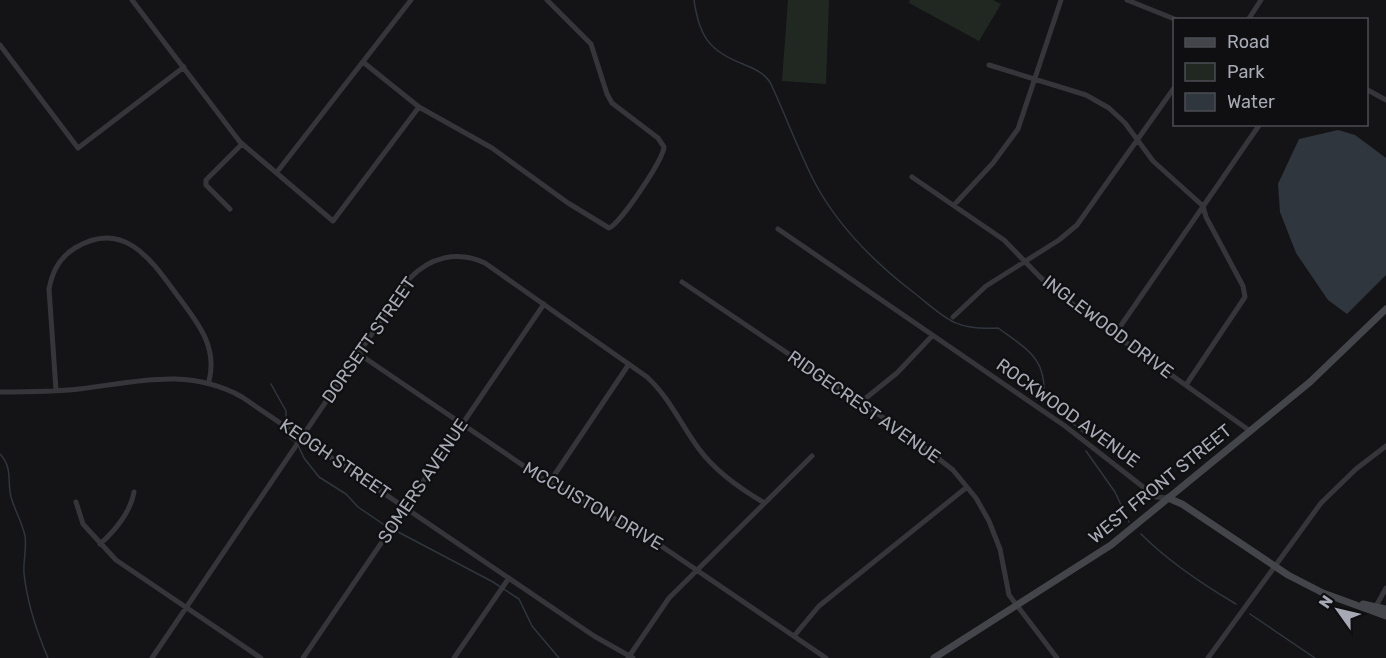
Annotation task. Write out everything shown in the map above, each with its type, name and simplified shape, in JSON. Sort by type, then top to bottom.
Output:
[{"type":"street","points":[[132,0],[242,144],[333,221],[419,108]]},
{"type":"street","points":[[277,172],[411,0]]},
{"type":"street","points":[[363,62],[419,108],[462,129],[609,228],[620,220],[659,160],[664,147],[658,138],[612,104],[591,44],[547,0]]},
{"type":"street","points":[[954,205],[1013,138],[1023,119],[1060,0]]},
{"type":"street","points":[[1127,0],[1173,19]]},
{"type":"street","points":[[1249,18],[1261,0]]},
{"type":"street","points":[[0,45],[78,148],[184,68]]},
{"type":"street","points":[[989,65],[1098,100],[1118,115],[1158,166],[1203,206],[1206,217],[1243,286],[1245,297],[1186,385]]},
{"type":"street","points":[[952,317],[986,286],[1059,240],[1078,225],[1173,89]]},
{"type":"street","points":[[1368,90],[1386,100]]},
{"type":"street","points":[[1115,334],[1259,126]]},
{"type":"street","points":[[230,209],[206,185],[206,180],[242,144]]},
{"type":"street","name":"INGLEWOOD DRIVE","points":[[912,177],[1004,240],[1058,293],[1250,431]]},
{"type":"street","name":"ROCKWOOD AVENUE","points":[[778,229],[1065,426],[1156,497],[1168,498],[1182,504],[1275,566],[1316,589],[1374,609],[1386,616]]},
{"type":"street","points":[[56,390],[49,289],[51,279],[60,261],[70,251],[81,244],[102,239],[127,243],[152,260],[205,335],[211,353],[209,381]]},
{"type":"street","name":"DORSETT STREET","points":[[152,658],[409,279],[424,266],[443,257],[461,256],[479,260],[629,364],[666,396],[699,448],[720,472],[764,502]]},
{"type":"street","name":"RIDGECREST AVENUE","points":[[682,282],[940,458],[983,509],[995,535],[1007,587],[1016,606],[1057,658]]},
{"type":"street","name":"SOMERS AVENUE","points":[[303,658],[544,304]]},
{"type":"street","name":"WEST FRONT STREET","points":[[934,658],[1082,566],[1250,431],[1349,347],[1386,309]]},
{"type":"street","points":[[861,402],[897,373],[932,336]]},
{"type":"street","name":"MCCUISTON DRIVE","points":[[359,354],[549,483],[629,525],[826,658]]},
{"type":"street","points":[[549,483],[629,364]]},
{"type":"street","name":"KEOGH STREET","points":[[0,392],[56,390],[165,378],[209,381],[242,397],[630,657]]},
{"type":"street","points":[[1208,658],[1327,496],[1356,469],[1386,447]]},
{"type":"street","points":[[630,657],[669,597],[812,456]]},
{"type":"street","points":[[794,636],[819,606],[967,488]]},
{"type":"street","points":[[100,544],[124,515],[132,502],[134,492]]},
{"type":"street","points":[[75,502],[83,524],[116,560],[261,658]]},
{"type":"street","points":[[454,658],[509,578]]},
{"type":"street","points":[[1374,609],[1386,588]]},
{"type":"street","name":"ROCKWOOD AVENUE","points":[[1374,609],[1386,609]]},
{"type":"green space","points":[[788,0],[829,0],[826,84],[782,81]]},
{"type":"green space","points":[[910,0],[993,0],[1001,4],[979,41],[909,3]]},
{"type":"water","points":[[1338,130],[1355,135],[1386,158],[1386,275],[1347,314],[1328,300],[1296,253],[1280,212],[1278,184],[1299,139]]},
{"type":"waterway","points":[[694,0],[703,33],[714,48],[731,59],[758,71],[770,82],[815,183],[824,199],[858,242],[884,268],[942,315],[960,325],[998,328],[1027,349],[1039,364],[1044,385],[1044,399],[1084,433]]},
{"type":"waterway","points":[[271,384],[286,411],[286,424]]},
{"type":"waterway","points":[[287,429],[288,437],[295,442]]},
{"type":"waterway","points":[[298,445],[304,458],[319,477],[346,494],[358,507],[383,524],[493,582],[519,599],[532,626],[559,658]]},
{"type":"waterway","points":[[1086,451],[1115,492],[1129,522]]},
{"type":"waterway","points":[[0,454],[7,464],[11,497],[25,536],[24,573],[30,606],[48,658]]},
{"type":"waterway","points":[[1141,534],[1186,572],[1236,604]]},
{"type":"waterway","points":[[1250,614],[1315,658]]}]
